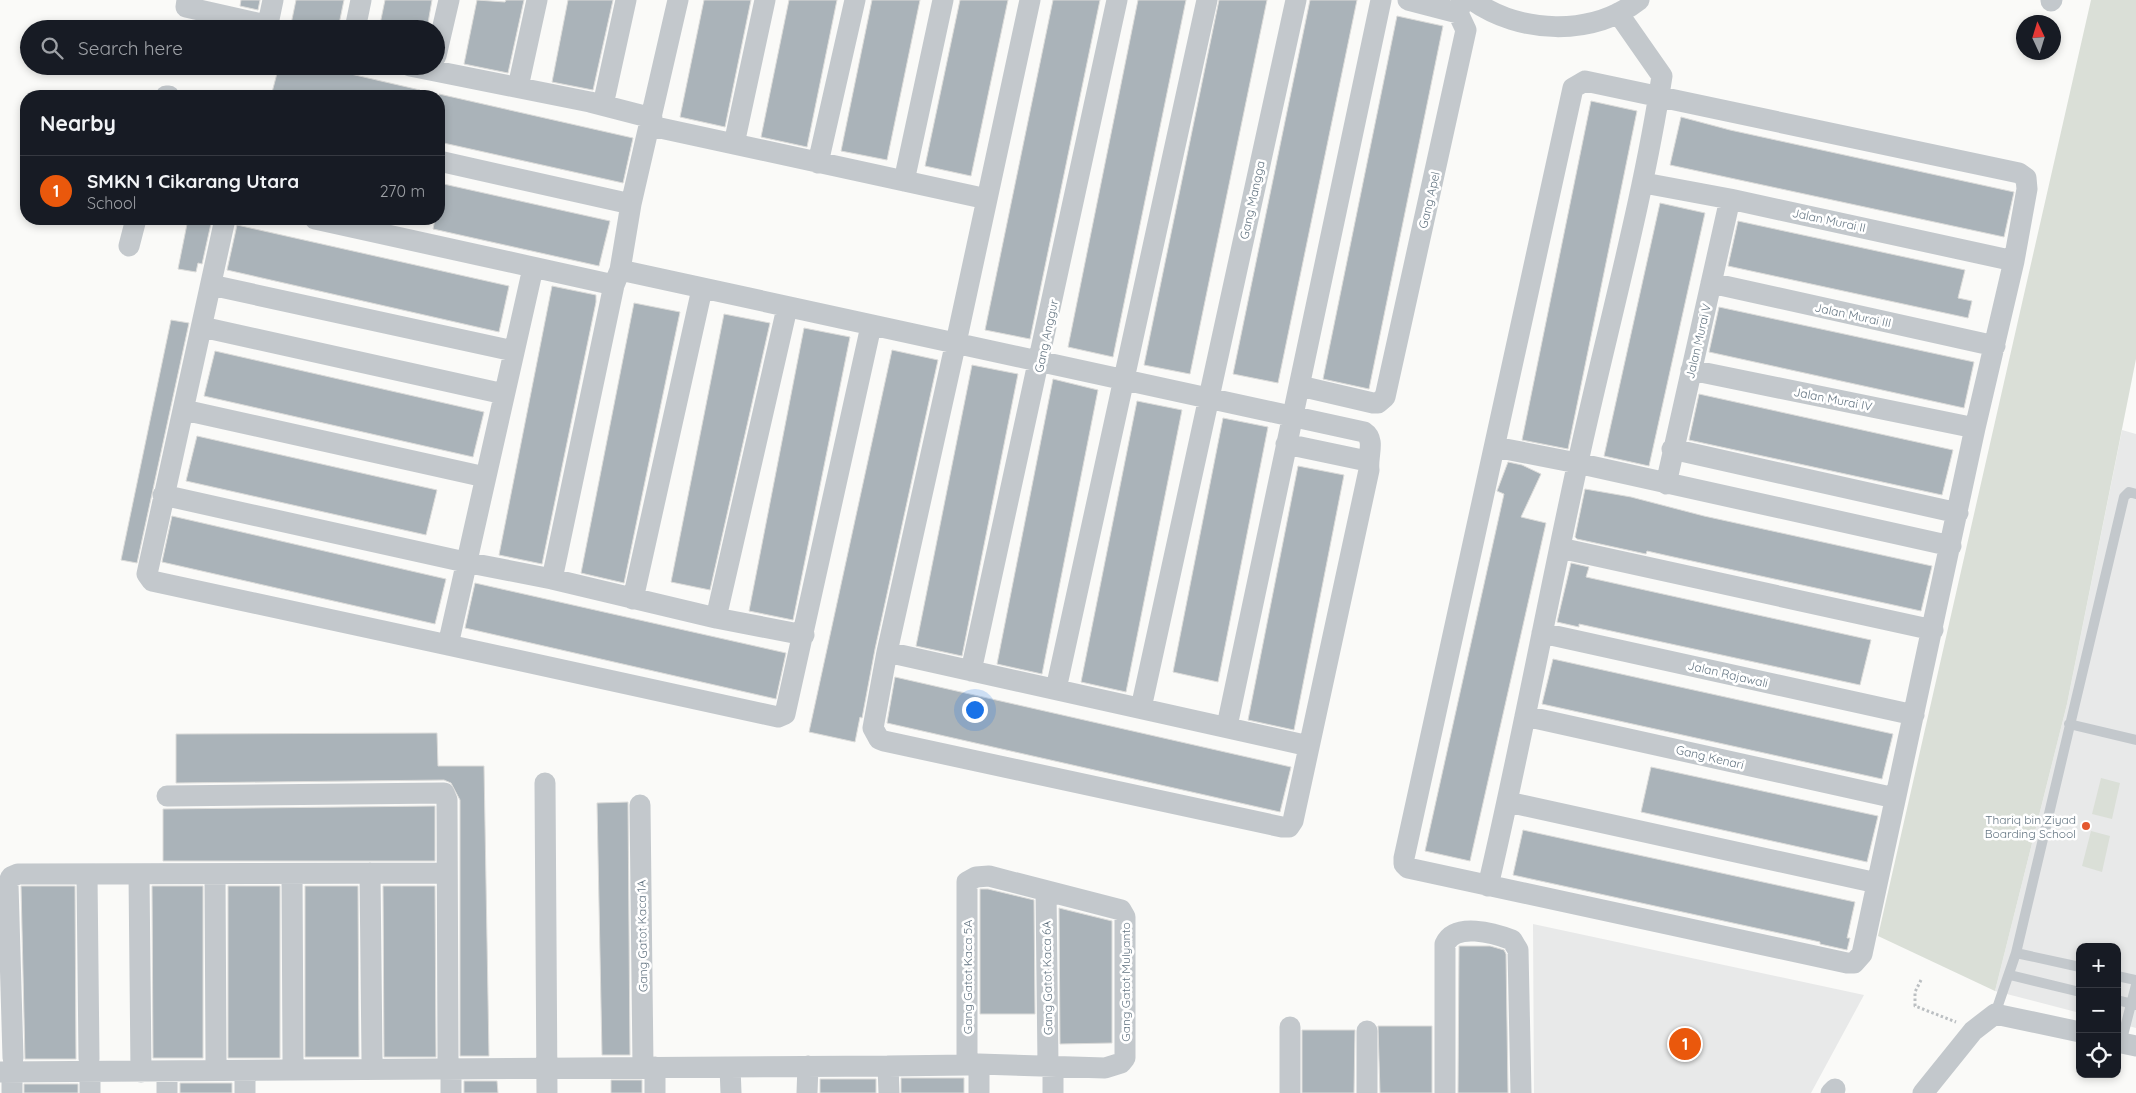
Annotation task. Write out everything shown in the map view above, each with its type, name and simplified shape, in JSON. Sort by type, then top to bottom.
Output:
[{"type":"street","points":[[188,0],[186,6],[242,20]]},
{"type":"street","points":[[271,20],[273,0]]},
{"type":"street","points":[[357,20],[361,0]]},
{"type":"street","points":[[444,20],[449,0]]},
{"type":"street","points":[[518,87],[537,0]]},
{"type":"street","points":[[603,105],[626,0]]},
{"type":"street","points":[[552,579],[617,278],[631,204],[678,0]]},
{"type":"street","points":[[734,144],[765,0]]},
{"type":"street","points":[[818,163],[855,0]]},
{"type":"street","points":[[904,181],[943,0]]},
{"type":"street","points":[[342,225],[533,268],[702,289],[955,346],[1124,379],[1364,432],[1370,436],[1372,441],[1367,461],[1369,470],[1293,821],[1289,827],[884,741],[879,739],[873,728],[887,652],[955,346],[1030,0]]},
{"type":"street","name":"Gang Anggur","points":[[971,671],[1040,362],[1117,0]]},
{"type":"street","points":[[1056,689],[1206,0]]},
{"type":"street","name":"Gang Mangga","points":[[1141,708],[1296,0]]},
{"type":"street","points":[[1227,726],[1381,0]]},
{"type":"street","points":[[1408,0],[1464,4],[1539,26],[1579,25],[1618,13],[1639,0]]},
{"type":"street","name":"Gang Apel","points":[[1300,386],[1372,404],[1378,403],[1385,397],[1466,30],[1464,4]]},
{"type":"street","points":[[1488,886],[1508,802],[1578,463],[1644,183],[1659,97],[1662,76],[1660,70],[1618,13]]},
{"type":"street","points":[[445,68],[518,87],[603,105],[651,122],[734,144],[987,199]]},
{"type":"street","points":[[1585,81],[1659,97],[2019,173],[2026,178],[2027,190],[1996,346],[1976,428],[1862,954],[1854,963],[1848,964],[1488,886],[1408,868],[1404,864],[1573,88],[1585,81]]},
{"type":"street","points":[[445,162],[631,204]]},
{"type":"street","name":"Jalan Murai II","points":[[1644,183],[1730,198],[2014,262]]},
{"type":"street","name":"Jalan Murai V","points":[[1666,484],[1672,449],[1730,198]]},
{"type":"street","points":[[129,246],[134,225]]},
{"type":"street","points":[[224,225],[147,574],[152,581],[778,717],[785,714],[788,708],[871,326]]},
{"type":"street","points":[[448,645],[484,477],[533,268]]},
{"type":"street","name":"Jalan Murai III","points":[[1711,283],[1996,346]]},
{"type":"street","points":[[211,285],[513,351]]},
{"type":"street","points":[[634,599],[702,289]]},
{"type":"street","points":[[716,618],[788,308]]},
{"type":"street","points":[[202,327],[504,394]]},
{"type":"street","name":"Jalan Murai IV","points":[[1691,370],[1976,428]]},
{"type":"street","points":[[184,410],[484,477]]},
{"type":"street","points":[[1286,444],[1367,461]]},
{"type":"street","points":[[1495,447],[1578,463],[1951,546]]},
{"type":"street","points":[[1672,449],[1958,513]]},
{"type":"street","points":[[164,495],[465,562],[552,579],[716,618],[804,635]]},
{"type":"street","points":[[1560,548],[1933,630]]},
{"type":"street","name":"Jalan Rajawali","points":[[1542,632],[1914,715]]},
{"type":"street","points":[[887,652],[1227,726],[1309,746]]},
{"type":"street","name":"Gang Kenari","points":[[1525,716],[1895,798]]},
{"type":"street","points":[[545,783],[547,1093]]},
{"type":"street","points":[[167,796],[444,793],[447,800],[451,1093]]},
{"type":"street","points":[[1508,802],[1877,883]]},
{"type":"street","name":"Gang Gatot Kaca 1A","points":[[640,805],[649,1067],[655,1093]]},
{"type":"street","points":[[12,1093],[8,1067],[8,884],[11,877],[18,874],[447,872]]},
{"type":"street","points":[[370,873],[372,1059]]},
{"type":"street","points":[[138,874],[141,1072]]},
{"type":"street","points":[[215,874],[216,1060]]},
{"type":"street","points":[[292,874],[293,1059]]},
{"type":"street","points":[[87,875],[90,1093]]},
{"type":"street","name":"Gang Gatot Kaca 5A","points":[[979,1093],[973,1065],[967,882],[971,879],[989,876],[1046,891]]},
{"type":"street","name":"Gang Gatot Mulyanto","points":[[1046,891],[1114,906],[1121,910],[1126,917],[1125,1058],[1121,1063],[1105,1068],[1051,1066]]},
{"type":"street","name":"Gang Gatot Kaca 6A","points":[[1046,891],[1053,1093]]},
{"type":"street","points":[[1445,1093],[1445,944],[1452,935],[1472,932],[1502,936],[1512,940],[1518,950],[1521,1093]]},
{"type":"street","points":[[1923,1093],[1973,1031],[1995,1014],[2076,1031]]},
{"type":"street","points":[[1290,1027],[1290,1093]]},
{"type":"street","points":[[1367,1031],[1367,1093]]},
{"type":"street","points":[[8,1067],[90,1065],[141,1072],[167,1072],[450,1064],[546,1067],[1051,1066]]},
{"type":"street","points":[[807,1093],[808,1066]]},
{"type":"street","points":[[888,1066],[888,1093]]},
{"type":"street","points":[[730,1067],[731,1093]]},
{"type":"street","points":[[245,1071],[245,1093]]},
{"type":"street","points":[[167,1072],[167,1093]]},
{"type":"lane","points":[[1995,1014],[2016,953],[2124,497],[2129,492],[2136,494]]},
{"type":"lane","points":[[2069,724],[2136,740]]},
{"type":"lane","points":[[2016,953],[2076,966]]},
{"type":"lane","points":[[2010,975],[2076,991]]},
{"type":"lane","points":[[2121,977],[2136,980]]},
{"type":"lane","points":[[2125,1044],[2134,1004],[2136,985]]},
{"type":"lane","points":[[2121,1001],[2134,1004]]},
{"type":"path","points":[[1921,980],[1915,992],[1915,1006],[1954,1021]]},
{"type":"shaded area","points":[[2091,0],[2136,0],[2136,359],[2067,704],[1995,991],[1878,936]]},
{"type":"shaded area","name":"Thariq bin Ziyad Boarding School","points":[[2122,430],[2136,434],[2136,1028],[2121,1024],[2121,943],[2076,943],[2076,1012],[1995,991],[2067,704]]},
{"type":"shaded area","points":[[2101,778],[2120,783],[2112,819],[2092,814]]},
{"type":"shaded area","points":[[2091,831],[2110,836],[2102,872],[2082,866]]},
{"type":"shaded area","points":[[1533,924],[1864,995],[1811,1093],[1534,1093]]},
{"type":"building","points":[[241,0],[260,0],[258,10],[240,6]]},
{"type":"building","points":[[296,0],[344,0],[340,20],[292,20]]},
{"type":"building","points":[[385,0],[432,0],[429,20],[381,20]]},
{"type":"building","points":[[477,0],[505,2],[506,0],[524,0],[508,73],[464,64]]},
{"type":"building","points":[[568,0],[613,0],[593,90],[552,82]]},
{"type":"building","points":[[704,0],[751,0],[725,127],[680,117]]},
{"type":"building","points":[[789,0],[837,0],[807,147],[761,137]]},
{"type":"building","points":[[872,0],[920,0],[887,160],[841,151]]},
{"type":"building","points":[[960,0],[1008,0],[971,176],[925,166]]},
{"type":"building","points":[[1053,0],[1100,0],[1030,339],[985,330]]},
{"type":"building","points":[[1138,0],[1186,0],[1113,357],[1068,347]]},
{"type":"building","points":[[1219,0],[1267,0],[1190,374],[1144,365]]},
{"type":"building","points":[[1310,0],[1357,0],[1278,383],[1233,374]]},
{"type":"building","points":[[1397,16],[1443,26],[1369,389],[1323,379]]},
{"type":"building","points":[[277,75],[355,75],[420,90],[273,90]]},
{"type":"building","points":[[445,95],[633,138],[623,183],[445,143]]},
{"type":"building","points":[[1591,101],[1637,111],[1568,449],[1522,440]]},
{"type":"building","points":[[1681,117],[1730,130],[2014,192],[2004,237],[1670,165]]},
{"type":"building","points":[[445,184],[610,221],[599,266],[433,229],[434,225],[445,225]]},
{"type":"building","points":[[1660,203],[1705,213],[1649,466],[1604,456]]},
{"type":"building","points":[[1738,221],[1965,270],[1958,298],[1972,301],[1968,318],[1728,266]]},
{"type":"building","points":[[187,225],[211,225],[202,264],[198,263],[196,272],[178,269]]},
{"type":"building","points":[[237,225],[509,286],[499,332],[227,270]]},
{"type":"building","points":[[552,286],[596,295],[596,302],[542,564],[499,555]]},
{"type":"building","points":[[634,303],[680,312],[624,583],[581,573]]},
{"type":"building","points":[[1719,307],[1974,362],[1964,408],[1709,352]]},
{"type":"building","points":[[724,314],[770,323],[710,590],[671,582]]},
{"type":"building","points":[[171,320],[189,323],[137,563],[121,560]]},
{"type":"building","points":[[804,328],[850,337],[793,620],[749,611]]},
{"type":"building","points":[[892,350],[938,360],[875,649],[862,718],[860,717],[855,742],[809,732]]},
{"type":"building","points":[[215,351],[484,412],[473,457],[204,396]]},
{"type":"building","points":[[972,365],[1018,374],[962,656],[916,646]]},
{"type":"building","points":[[1053,379],[1098,390],[1042,674],[997,664]]},
{"type":"building","points":[[1699,394],[1953,450],[1942,495],[1689,440]]},
{"type":"building","points":[[1137,401],[1182,410],[1126,692],[1081,682]]},
{"type":"building","points":[[1223,418],[1268,427],[1218,682],[1173,672]]},
{"type":"building","points":[[197,436],[437,490],[426,535],[186,481]]},
{"type":"building","points":[[1508,462],[1522,465],[1541,474],[1521,517],[1546,523],[1470,861],[1425,851],[1504,494],[1497,491]]},
{"type":"building","points":[[1298,466],[1344,475],[1294,730],[1248,720]]},
{"type":"building","points":[[1585,489],[1631,497],[1704,516],[1932,566],[1921,611],[1647,551],[1646,554],[1577,539],[1575,537]]},
{"type":"building","points":[[172,516],[446,579],[435,624],[162,562]]},
{"type":"building","points":[[1571,563],[1589,567],[1586,577],[1871,640],[1860,685],[1579,624],[1579,627],[1557,622]]},
{"type":"building","points":[[475,583],[786,653],[776,699],[465,628]]},
{"type":"building","points":[[1553,659],[1893,734],[1882,779],[1542,704]]},
{"type":"building","points":[[895,677],[1291,767],[1280,812],[887,723]]},
{"type":"building","points":[[437,733],[438,766],[484,766],[489,1056],[460,1056],[460,800],[451,783],[444,780],[176,783],[176,734]]},
{"type":"building","points":[[1651,767],[1878,816],[1867,862],[1641,812]]},
{"type":"building","points":[[628,802],[630,1055],[602,1055],[597,803]]},
{"type":"building","points":[[435,806],[435,861],[163,861],[163,809]]},
{"type":"building","points":[[1523,830],[1855,902],[1847,938],[1850,938],[1847,950],[1820,944],[1820,942],[1513,875]]},
{"type":"building","points":[[21,886],[75,886],[76,1059],[25,1059]]},
{"type":"building","points":[[152,886],[203,886],[203,1058],[153,1058]]},
{"type":"building","points":[[228,886],[280,886],[280,1058],[228,1058]]},
{"type":"building","points":[[305,886],[358,886],[359,1057],[305,1057]]},
{"type":"building","points":[[383,886],[435,886],[436,1057],[384,1057]]},
{"type":"building","points":[[980,889],[988,889],[1034,900],[1035,1014],[980,1014]]},
{"type":"building","points":[[1059,908],[1112,921],[1112,1043],[1060,1044]]},
{"type":"building","points":[[1459,946],[1490,946],[1504,950],[1506,954],[1508,1093],[1458,1093]]},
{"type":"building","points":[[1378,1026],[1432,1026],[1432,1093],[1380,1093]]},
{"type":"building","points":[[1302,1030],[1355,1030],[1354,1093],[1302,1093]]},
{"type":"building","points":[[901,1078],[964,1078],[964,1093],[901,1093]]},
{"type":"building","points":[[820,1079],[876,1079],[876,1093],[820,1093]]},
{"type":"building","points":[[611,1080],[642,1080],[642,1093],[611,1093]]},
{"type":"building","points":[[464,1081],[497,1081],[498,1093],[464,1093]]},
{"type":"building","points":[[180,1083],[232,1083],[232,1093],[180,1093]]},
{"type":"building","points":[[24,1084],[78,1084],[78,1093],[24,1093]]},
{"type":"place","name":"Thariq bin Ziyad Boarding School","points":[[2086,826]]},
{"type":"place","name":"SMKN 1 Cikarang Utara","points":[[1685,1044]]}]
